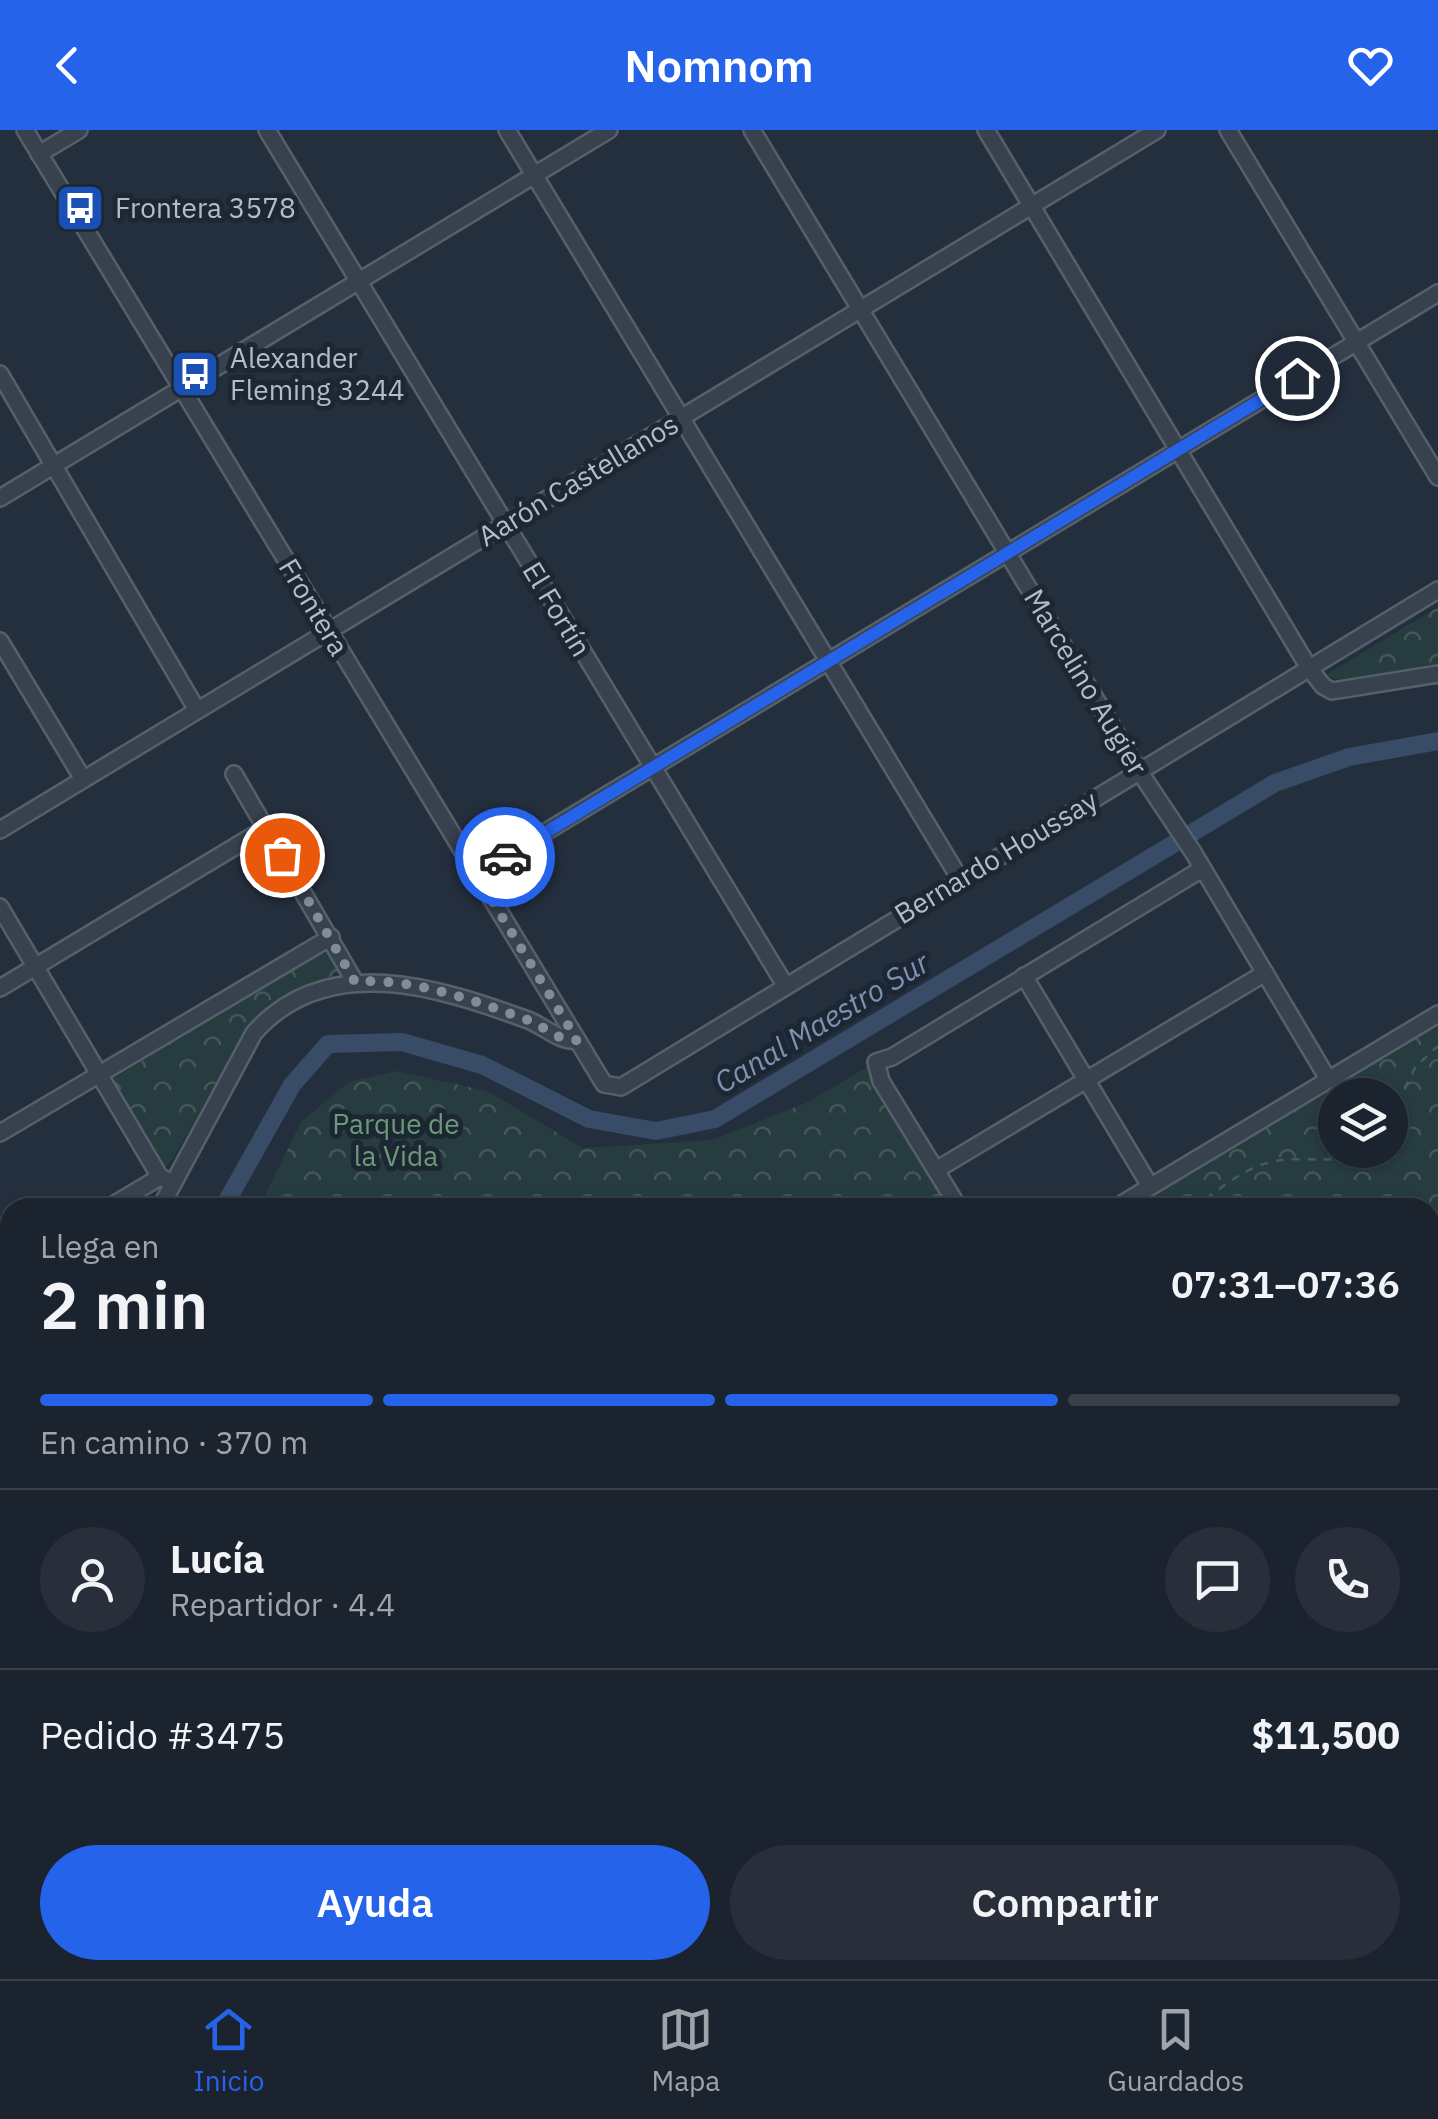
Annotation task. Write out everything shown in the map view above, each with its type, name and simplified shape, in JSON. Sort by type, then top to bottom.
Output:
[{"type":"street","name":"Frontera","points":[[25,130],[604,1084]]},
{"type":"street","points":[[39,154],[79,130]]},
{"type":"street","name":"El Fortín","points":[[266,130],[785,985]]},
{"type":"street","points":[[507,130],[960,878]]},
{"type":"street","points":[[0,498],[608,130]]},
{"type":"street","name":"Marcelino Augier","points":[[752,130],[1139,771],[1194,852],[1327,1078]]},
{"type":"street","points":[[986,130],[1310,668],[1332,691],[1438,674]]},
{"type":"street","name":"Aarón Castellanos","points":[[0,830],[1157,130]]},
{"type":"street","points":[[1228,130],[1438,477]]},
{"type":"street","points":[[476,874],[1438,293]]},
{"type":"street","points":[[0,374],[198,710]]},
{"type":"street","name":"Bernardo Houssay","points":[[604,1084],[621,1086],[1438,590]]},
{"type":"street","points":[[0,641],[83,780]]},
{"type":"street","points":[[234,774],[355,982]]},
{"type":"street","points":[[0,988],[266,828]]},
{"type":"street","points":[[953,1198],[881,1081],[876,1062],[892,1058],[1202,869]]},
{"type":"street","points":[[0,908],[167,1180]]},
{"type":"street","points":[[0,1133],[331,937]]},
{"type":"street","points":[[936,1170],[1264,973]]},
{"type":"street","points":[[1024,976],[1150,1186]]},
{"type":"street","points":[[162,1198],[167,1180],[254,1033],[306,994],[355,982],[391,982],[528,1020],[569,1042],[577,1040]]},
{"type":"street","points":[[1330,1078],[1438,1014]]},
{"type":"street","points":[[1130,1198],[1318,1085]]},
{"type":"street","points":[[129,1198],[167,1180]]},
{"type":"path","points":[[1408,1082],[1416,1066],[1438,1046]]},
{"type":"path","points":[[1208,1198],[1256,1166],[1318,1160]]},
{"type":"green space","points":[[1438,607],[1438,665],[1342,681],[1326,675]]},
{"type":"green space","points":[[325,946],[341,971],[269,1009],[245,1032],[165,1168],[110,1081]]},
{"type":"green space","points":[[1438,1014],[1438,1198],[1130,1198],[1318,1086],[1318,1168],[1408,1168],[1408,1078],[1331,1078]]},
{"type":"green space","name":"Parque de la Vida","points":[[876,1062],[953,1198],[264,1198],[301,1122],[349,1082],[397,1071],[487,1091],[583,1148],[713,1140],[808,1102]]},
{"type":"waterway","name":"Canal Maestro Sur","points":[[229,1198],[292,1085],[328,1044],[402,1042],[482,1065],[589,1119],[656,1131],[715,1119],[1275,783],[1349,757],[1438,741]]},
{"type":"way so far","points":[[282,855],[355,982],[391,982],[431,990],[539,1024],[569,1042],[577,1040],[476,874],[505,857]]},
{"type":"place","name":"Frontera 3578","points":[[80,208]]},
{"type":"place","name":"Alexander Fleming 3244","points":[[195,374]]},
{"type":"route","points":[[505,857],[1297,378]]}]
